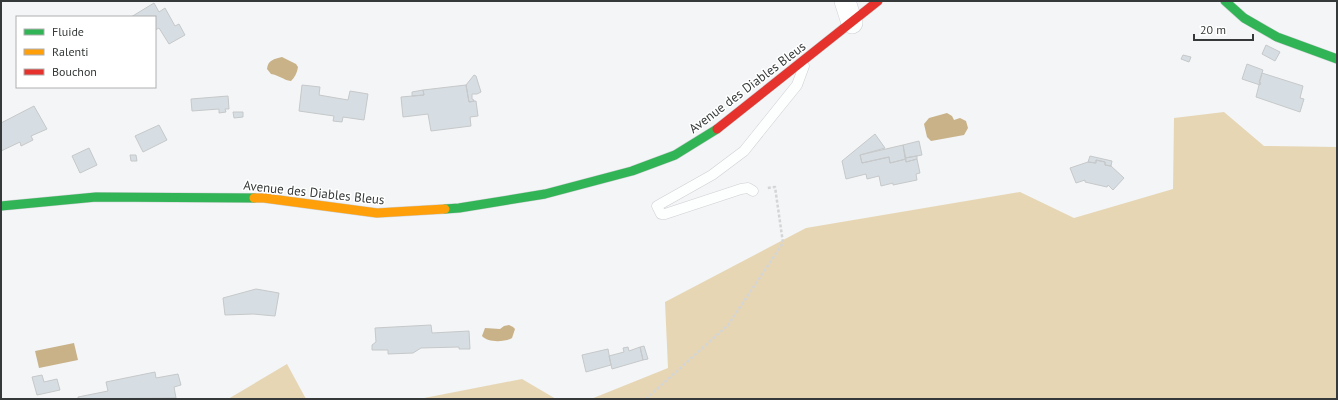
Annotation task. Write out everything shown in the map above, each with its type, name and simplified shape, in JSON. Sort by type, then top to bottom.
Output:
[{"type":"main road","name":"Avenue des Diables Bleus","points":[[1,206],[96,197],[220,197],[264,198],[377,213],[459,208],[545,194],[632,171],[675,155],[715,130],[878,1]]},
{"type":"main road","points":[[1225,1],[1244,18],[1277,37],[1337,59]]},
{"type":"street","points":[[845,1],[852,22]]},
{"type":"lane","points":[[753,191],[748,188],[741,189],[665,214],[661,214],[656,206],[712,175],[744,151],[796,84],[806,59]]},
{"type":"path","points":[[646,399],[728,325],[782,243],[775,187],[753,191]]},
{"type":"shaded area","points":[[282,57],[296,64],[298,67],[296,75],[291,81],[271,74],[267,69],[270,62],[274,59]]},
{"type":"shaded area","points":[[1224,112],[1264,146],[1337,147],[1337,399],[591,399],[668,368],[665,302],[806,228],[1020,192],[1074,218],[1173,189],[1174,118]]},
{"type":"shaded area","points":[[947,113],[952,116],[954,120],[960,118],[966,121],[968,128],[964,135],[931,141],[927,137],[924,124],[929,118]]},
{"type":"shaded area","points":[[509,325],[515,329],[512,338],[501,341],[492,341],[482,336],[485,328],[500,329]]},
{"type":"shaded area","points":[[74,343],[78,360],[39,368],[35,351]]},
{"type":"shaded area","points":[[287,364],[306,399],[228,399]]},
{"type":"shaded area","points":[[522,379],[556,399],[419,399]]},
{"type":"building","points":[[154,3],[159,12],[165,8],[175,26],[179,24],[185,35],[169,44],[159,28],[156,30],[156,16],[133,16]]},
{"type":"building","points":[[1266,45],[1280,52],[1275,61],[1262,54]]},
{"type":"building","points":[[1183,55],[1191,57],[1189,62],[1181,59]]},
{"type":"building","points":[[1247,64],[1263,70],[1259,82],[1261,83],[1260,85],[1242,79]]},
{"type":"building","points":[[1262,73],[1303,86],[1300,98],[1304,99],[1300,112],[1256,97]]},
{"type":"building","points":[[474,75],[476,76],[481,92],[472,94],[472,99],[474,101],[469,102],[466,85]]},
{"type":"building","points":[[302,85],[320,87],[319,95],[348,100],[350,91],[368,94],[364,120],[343,117],[342,122],[333,121],[334,116],[299,111]]},
{"type":"building","points":[[466,85],[469,102],[476,101],[478,116],[470,117],[471,126],[431,131],[428,114],[403,117],[401,97],[424,95],[423,90]]},
{"type":"building","points":[[423,90],[424,95],[412,96],[412,92]]},
{"type":"building","points":[[228,96],[229,109],[225,109],[226,112],[219,113],[219,109],[192,111],[191,99]]},
{"type":"building","points":[[34,106],[47,129],[31,136],[33,140],[21,146],[20,142],[1,151],[1,123]]},
{"type":"building","points":[[233,112],[243,112],[243,117],[234,118]]},
{"type":"building","points":[[159,125],[167,140],[143,152],[135,136]]},
{"type":"building","points":[[875,134],[885,148],[860,155],[862,163],[889,157],[890,163],[906,159],[906,162],[917,159],[920,173],[916,174],[917,180],[881,186],[879,176],[867,179],[866,174],[846,179],[842,161]]},
{"type":"building","points":[[919,141],[922,155],[905,158],[903,145]]},
{"type":"building","points":[[903,145],[906,159],[890,163],[889,157],[862,163],[860,155]]},
{"type":"building","points":[[89,148],[97,165],[80,173],[72,156]]},
{"type":"building","points":[[130,155],[136,155],[137,161],[131,161]]},
{"type":"building","points":[[917,156],[917,159],[906,162],[905,158]]},
{"type":"building","points":[[1090,156],[1112,161],[1111,166],[1105,165],[1105,162],[1096,160],[1096,163],[1088,162]]},
{"type":"building","points":[[1096,160],[1105,162],[1105,165],[1111,166],[1124,178],[1113,190],[1108,185],[1107,187],[1085,182],[1085,180],[1076,183],[1070,168],[1088,162],[1096,163]]},
{"type":"building","points":[[256,289],[279,293],[275,316],[253,314],[225,315],[223,298]]},
{"type":"building","points":[[431,325],[432,333],[469,331],[470,349],[459,349],[459,347],[421,348],[413,353],[388,354],[388,350],[372,350],[372,345],[376,342],[375,328]]},
{"type":"building","points":[[644,346],[648,359],[643,360],[640,347]]},
{"type":"building","points":[[628,347],[629,351],[640,347],[643,360],[612,369],[609,356],[624,352],[623,348]]},
{"type":"building","points":[[608,349],[611,365],[586,372],[582,355]]},
{"type":"building","points":[[155,372],[156,378],[178,374],[181,385],[174,387],[176,398],[78,399],[78,397],[108,391],[106,382]]},
{"type":"building","points":[[42,375],[44,382],[57,379],[60,390],[37,395],[32,377]]},
{"type":"traffic: fast","points":[[1225,1],[1244,18],[1277,37],[1337,59]]},
{"type":"traffic: fast","points":[[445,209],[545,194],[632,171],[675,155],[717,129]]},
{"type":"traffic: fast","points":[[1,206],[96,197],[254,198]]},
{"type":"traffic: slow","points":[[254,198],[264,198],[377,213],[445,209]]},
{"type":"traffic: jam","points":[[717,129],[878,1]]}]
